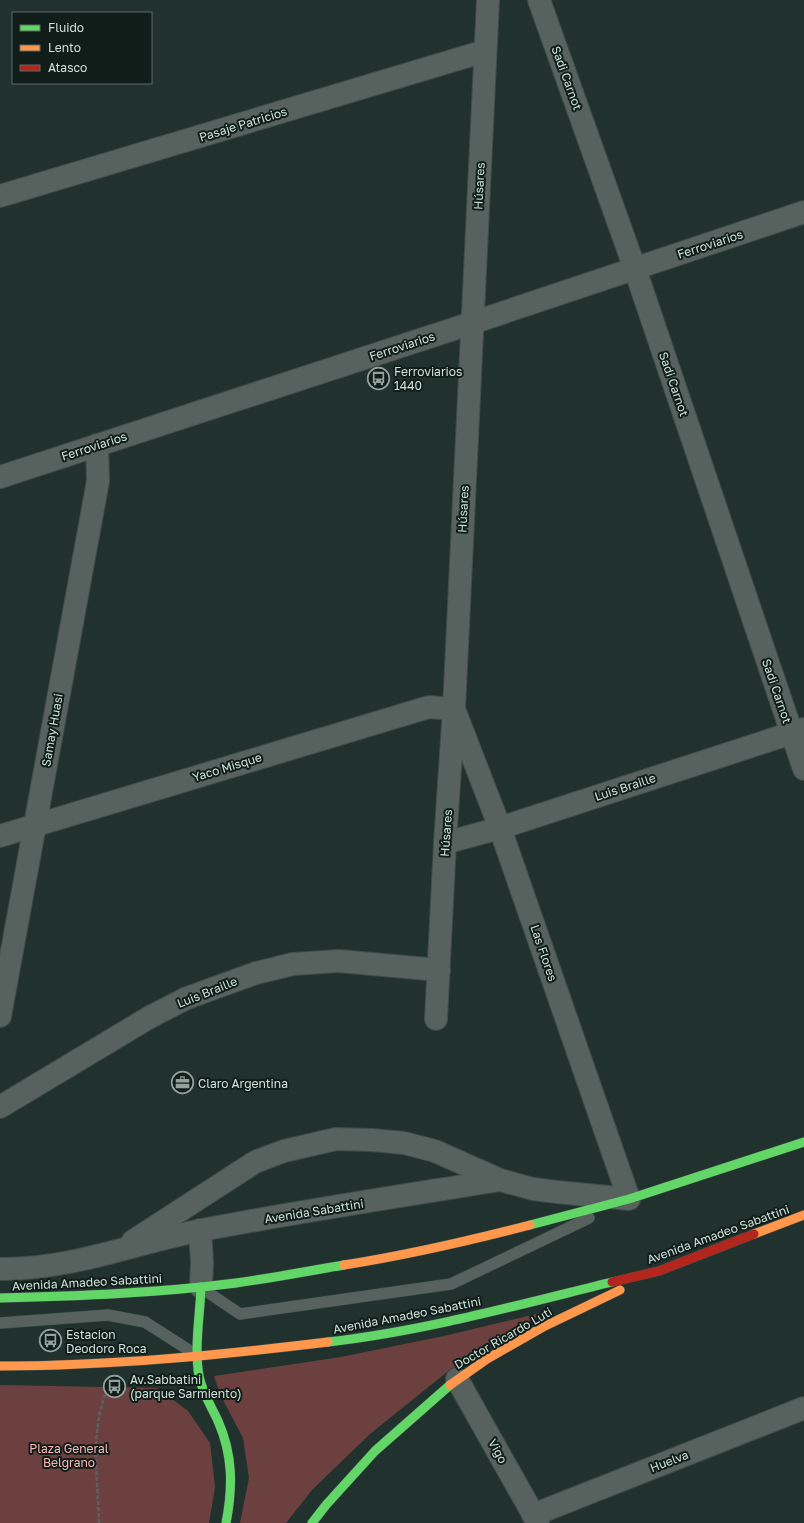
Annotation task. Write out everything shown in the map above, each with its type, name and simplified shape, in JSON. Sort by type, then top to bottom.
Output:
[{"type":"main road","name":"Avenida Amadeo Sabattini","points":[[0,1298],[101,1295],[201,1287],[298,1274],[408,1254],[457,1244],[629,1199],[804,1142]]},
{"type":"main road","name":"Avenida Amadeo Sabattini","points":[[0,1366],[35,1366],[199,1357],[366,1338],[510,1307],[659,1271],[804,1215]]},
{"type":"main road","name":"Doctor Ricardo Luti","points":[[312,1523],[326,1505],[375,1451],[457,1379],[487,1359],[543,1328],[659,1271]]},
{"type":"main road","points":[[201,1287],[199,1357],[200,1377],[225,1435],[231,1457],[232,1480],[226,1523]]},
{"type":"street","name":"Húsares","points":[[436,1019],[445,843],[454,710],[488,0]]},
{"type":"street","name":"Sadi Carnot","points":[[539,0],[798,731],[804,769]]},
{"type":"street","name":"Pasaje Patricios","points":[[0,196],[485,51]]},
{"type":"street","name":"Ferroviarios","points":[[0,477],[97,444],[472,323],[804,212]]},
{"type":"street","name":"Samay Huasi","points":[[0,1016],[98,481],[97,444]]},
{"type":"street","name":"Yaco Misque","points":[[0,836],[429,707],[454,710]]},
{"type":"street","name":"Las Flores","points":[[454,710],[500,828],[629,1199]]},
{"type":"street","name":"Luis Braille","points":[[445,843],[500,828],[798,731]]},
{"type":"street","name":"Luis Braille","points":[[0,1107],[150,1017],[187,998],[256,973],[293,964],[339,961],[439,970]]},
{"type":"street","points":[[119,1251],[255,1162],[284,1151],[336,1140],[372,1140],[410,1145],[435,1151],[500,1180]]},
{"type":"street","name":"Avenida Sabattini","points":[[0,1269],[47,1266],[119,1251],[200,1230],[500,1180],[533,1189],[551,1192],[629,1199]]},
{"type":"street","points":[[200,1230],[202,1262],[201,1287]]},
{"type":"street","name":"Vigo","points":[[457,1379],[536,1519]]},
{"type":"street","name":"Huelva","points":[[536,1519],[804,1408]]},
{"type":"lane","points":[[201,1287],[240,1314],[451,1284],[629,1199]]},
{"type":"lane","points":[[0,1322],[108,1315],[145,1322],[199,1357]]},
{"type":"path","points":[[99,1523],[95,1454],[101,1405],[105,1395]]},
{"type":"green space","points":[[545,1312],[447,1372],[370,1434],[312,1490],[286,1523],[240,1523],[249,1478],[243,1438],[220,1394],[214,1376],[341,1357],[444,1336]]},
{"type":"green space","name":"Plaza General Belgrano","points":[[0,1385],[157,1388],[188,1411],[210,1443],[215,1487],[209,1523],[0,1523]]},
{"type":"traffic: fast","points":[[530,1225],[629,1199],[804,1142]]},
{"type":"traffic: fast","points":[[0,1298],[148,1292],[250,1281],[344,1265]]},
{"type":"traffic: fast","points":[[328,1342],[435,1324],[612,1282]]},
{"type":"traffic: fast","points":[[201,1287],[197,1343],[199,1376],[202,1388],[218,1421],[227,1446],[230,1471],[230,1497],[226,1523]]},
{"type":"traffic: fast","points":[[312,1523],[326,1505],[375,1451],[450,1385]]},
{"type":"traffic: slow","points":[[754,1234],[804,1215]]},
{"type":"traffic: slow","points":[[344,1265],[391,1257],[484,1237],[530,1225]]},
{"type":"traffic: slow","points":[[450,1385],[487,1359],[543,1327],[620,1290]]},
{"type":"traffic: slow","points":[[0,1366],[41,1366],[124,1362],[328,1342]]},
{"type":"traffic: jam","points":[[612,1282],[659,1271],[754,1234]]},
{"type":"place","name":"Ferroviarios 1440","points":[[379,378]]},
{"type":"place","name":"Claro Argentina","points":[[183,1083]]},
{"type":"place","name":"Estacion Deodoro Roca","points":[[50,1341]]},
{"type":"place","name":"Av.Sabbatini (parque Sarmiento)","points":[[114,1386]]}]
